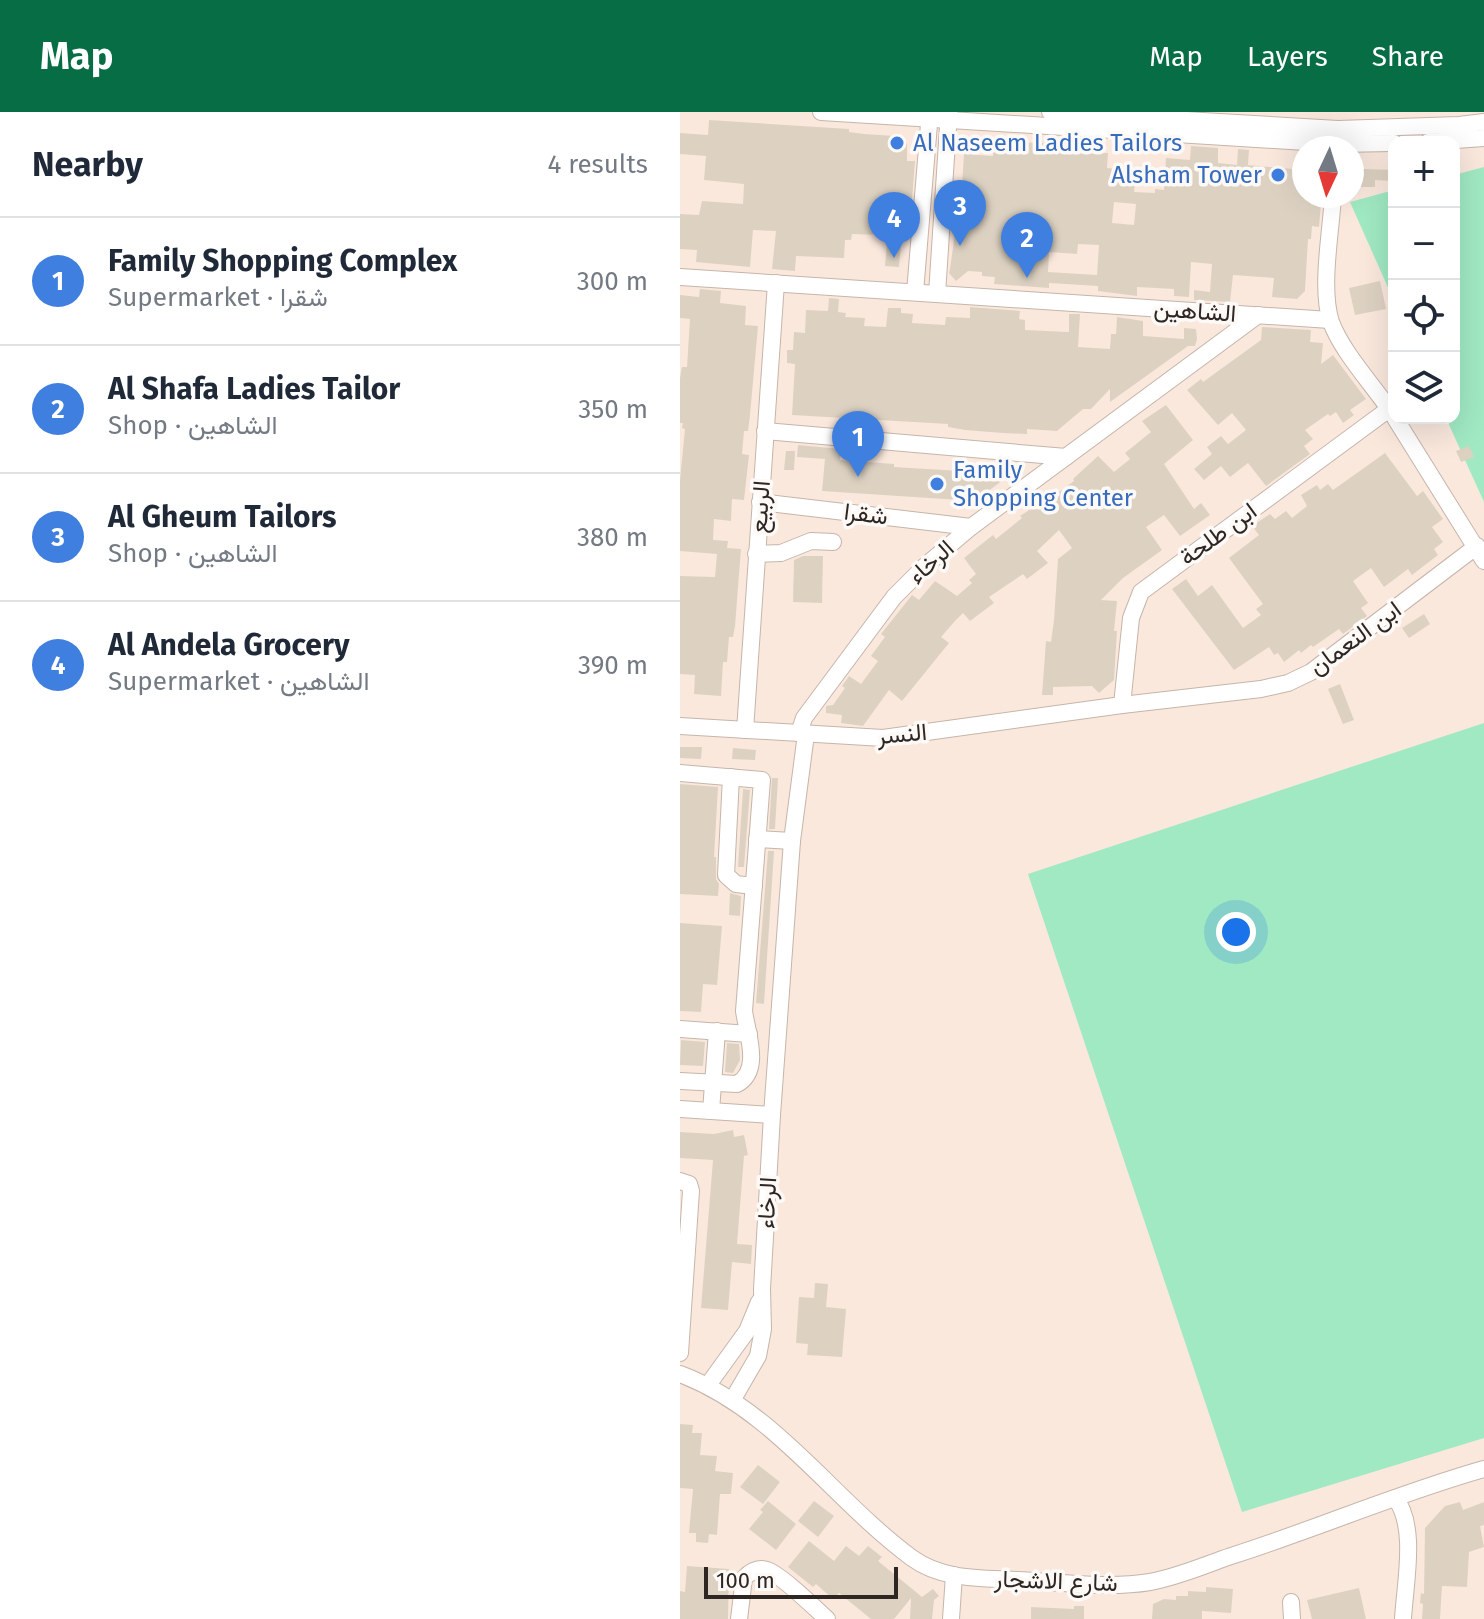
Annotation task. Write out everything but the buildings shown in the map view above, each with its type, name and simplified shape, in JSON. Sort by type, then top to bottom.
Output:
[{"type":"street","points":[[821,112],[1262,125]]},
{"type":"street","points":[[1050,112],[1262,125],[1317,136]]},
{"type":"street","points":[[915,292],[930,116]]},
{"type":"street","points":[[937,294],[948,116]]},
{"type":"street","points":[[1364,137],[1447,126],[1484,127]]},
{"type":"street","points":[[1450,136],[1484,127]]},
{"type":"street","points":[[1364,141],[1388,143]]},
{"type":"street","points":[[1332,208],[1327,290],[1330,320],[1388,408]]},
{"type":"street","name":"الشاهين","points":[[680,277],[1330,320]]},
{"type":"street","name":"الربيع","points":[[745,730],[776,283]]},
{"type":"street","name":"الرخاء","points":[[733,1399],[752,1369],[761,1346],[765,1316],[762,1289],[772,1115],[804,718],[894,597],[971,527],[1258,315]]},
{"type":"street","name":"ابن طلحة","points":[[1122,705],[1131,618],[1141,592],[1388,419]]},
{"type":"street","points":[[1399,424],[1480,554]]},
{"type":"street","points":[[765,431],[1066,457]]},
{"type":"street","name":"شقرا","points":[[760,502],[971,527]]},
{"type":"street","points":[[756,554],[781,553],[811,541],[833,542]]},
{"type":"street","name":"ابن النعمان","points":[[1122,705],[1261,689],[1288,683],[1334,657],[1480,554]]},
{"type":"street","name":"النسر","points":[[680,726],[883,738],[1122,705]]},
{"type":"street","points":[[680,773],[762,780],[744,1011],[749,1034],[749,1071],[745,1080],[733,1085],[680,1081]]},
{"type":"street","points":[[731,777],[726,875],[736,884],[754,886]]},
{"type":"street","points":[[757,839],[792,841]]},
{"type":"street","points":[[680,1029],[749,1034]]},
{"type":"street","points":[[711,1111],[717,1031]]},
{"type":"street","points":[[680,1109],[772,1115]]},
{"type":"street","points":[[680,1181],[691,1188],[683,1254],[680,1353]]},
{"type":"street","name":"الرخاء","points":[[708,1385],[747,1331],[756,1314],[762,1289]]},
{"type":"street","name":"شارع الاشجار","points":[[680,1374],[733,1399],[898,1547],[928,1568],[954,1575],[1083,1584],[1154,1581],[1313,1530],[1484,1469]]},
{"type":"street","points":[[1396,1499],[1405,1512],[1408,1535],[1403,1619]]},
{"type":"street","points":[[739,1619],[744,1578],[754,1570],[764,1569],[775,1574],[827,1619]]},
{"type":"street","points":[[951,1619],[954,1575]]},
{"type":"green space","points":[[1484,167],[1484,502],[1449,424],[1460,424],[1460,173]]},
{"type":"green space","points":[[1388,192],[1388,288],[1353,208],[1364,208],[1364,198]]},
{"type":"green space","points":[[1484,723],[1484,1438],[1242,1512],[1028,874]]},
{"type":"place","name":"Al Naseem Ladies Tailors","points":[[897,143]]},
{"type":"place","name":"Alsham Tower","points":[[1278,175]]},
{"type":"place","name":"Al Gheum Tailors","points":[[960,246]]},
{"type":"place","name":"Al Andela Grocery","points":[[894,258]]},
{"type":"place","name":"Al Shafa Ladies Tailor","points":[[1027,278]]},
{"type":"place","name":"Family Shopping Complex","points":[[858,477]]},
{"type":"place","name":"Family Shopping Center","points":[[937,484]]}]
